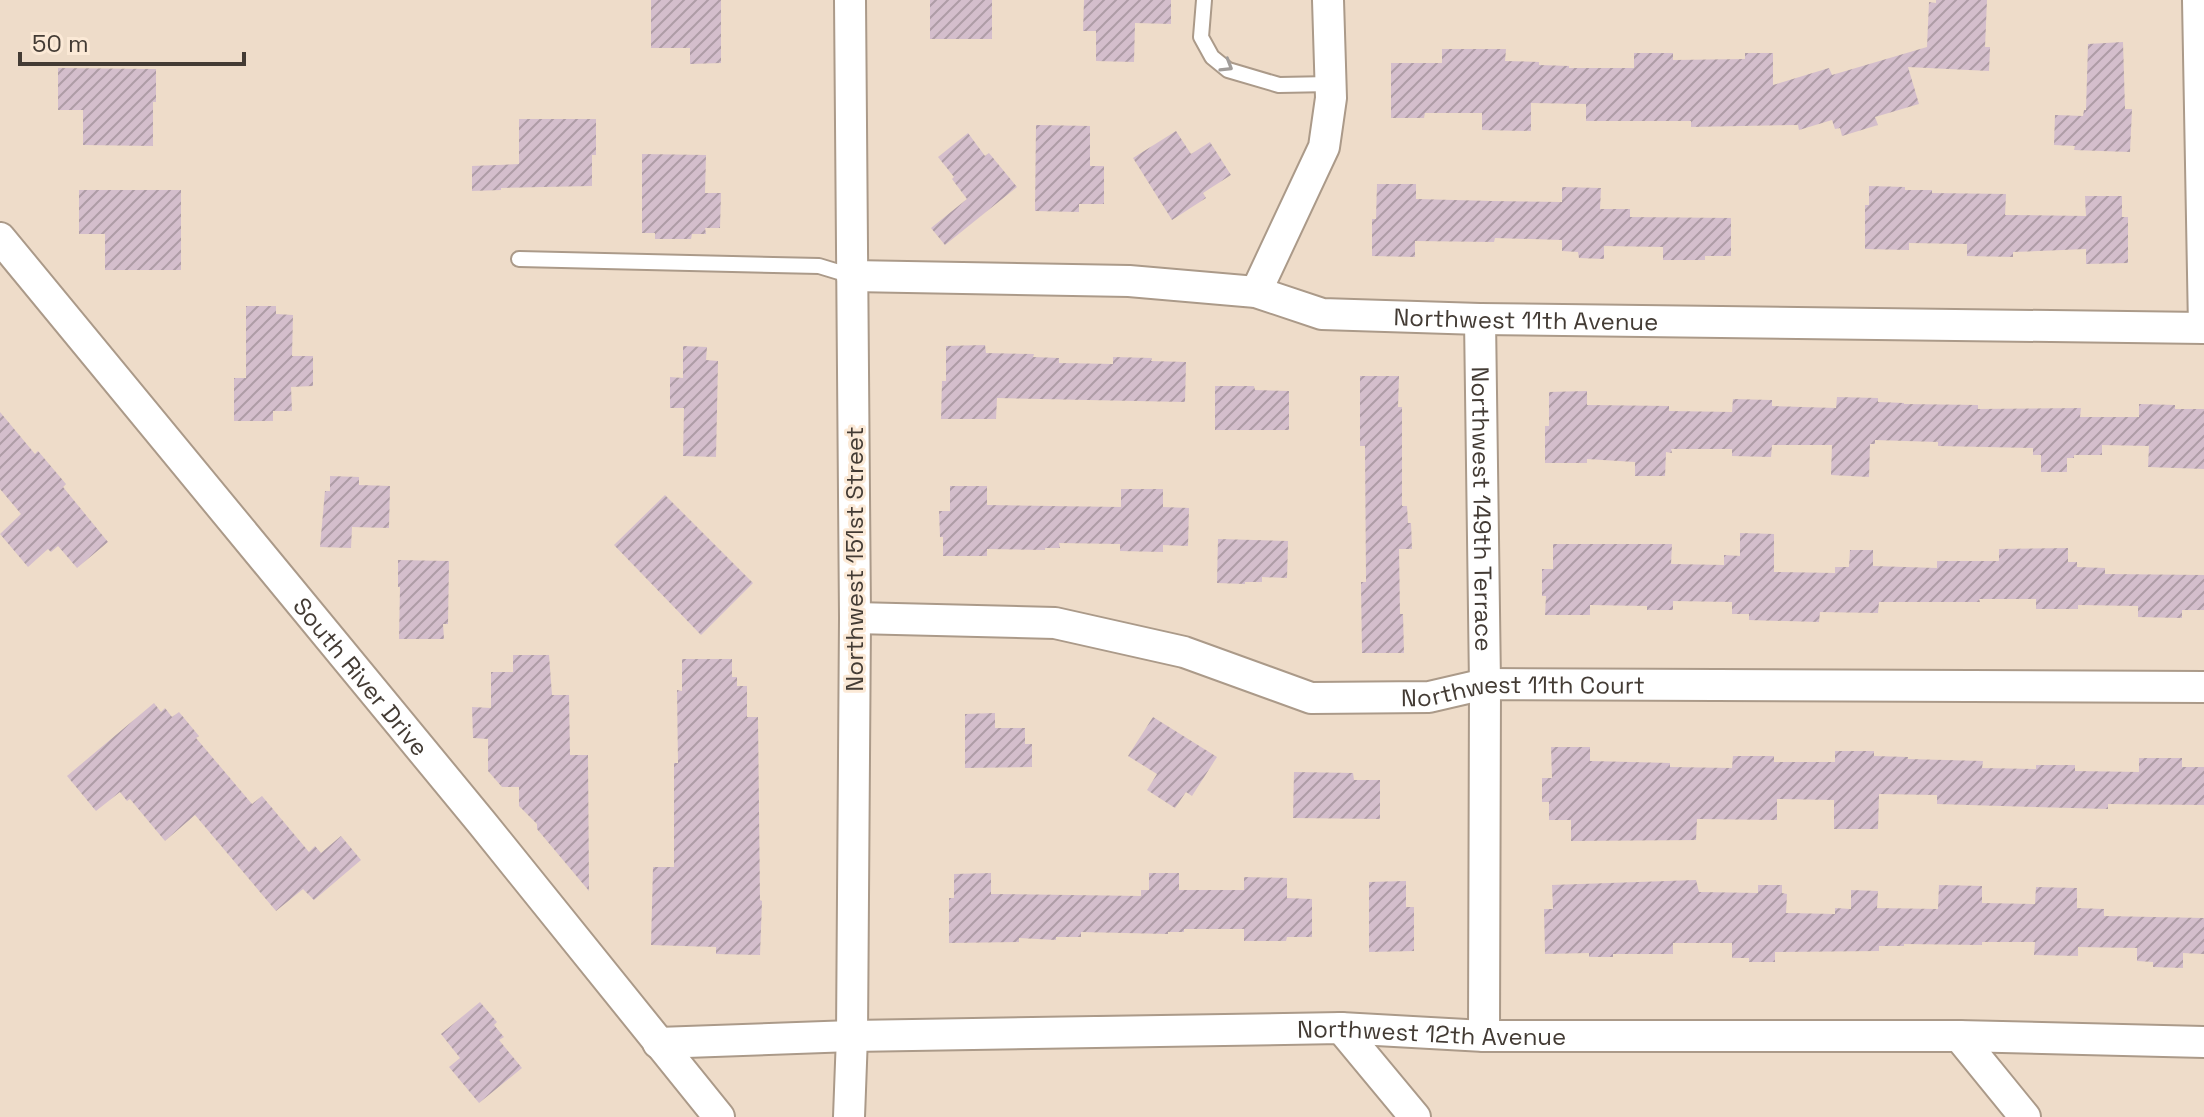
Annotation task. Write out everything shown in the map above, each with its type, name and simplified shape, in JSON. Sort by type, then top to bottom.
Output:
[{"type":"street","name":"Northwest 151st Street","points":[[849,1117],[855,618],[850,0]]},
{"type":"street","points":[[1256,292],[1324,147],[1331,98],[1328,0]]},
{"type":"street","points":[[2198,0],[2204,328]]},
{"type":"street","name":"South River Drive","points":[[0,238],[482,823],[719,1117]]},
{"type":"street","name":"Northwest 11th Avenue","points":[[852,276],[1129,281],[1256,292],[1322,314],[1480,319],[2204,328]]},
{"type":"street","name":"Northwest 149th Terrace","points":[[1480,319],[1485,684],[1484,1036]]},
{"type":"street","name":"Northwest 11th Court","points":[[855,618],[1055,623],[1184,652],[1311,698],[1429,697],[1485,684],[2204,687]]},
{"type":"street","points":[[1341,1028],[1415,1117]]},
{"type":"street","name":"Northwest 12th Avenue","points":[[658,1043],[852,1036],[1341,1028],[1484,1036],[1959,1036],[2204,1042]]},
{"type":"street","points":[[1959,1036],[2025,1117]]},
{"type":"lane","points":[[1204,0],[1201,37],[1212,57],[1228,70],[1279,85],[1331,84]]},
{"type":"lane","points":[[519,259],[819,266],[852,276]]},
{"type":"building","points":[[651,0],[721,0],[721,63],[690,64],[690,48],[651,48]]},
{"type":"building","points":[[930,0],[992,0],[992,39],[930,39]]},
{"type":"building","points":[[1084,0],[1171,0],[1171,24],[1135,23],[1134,62],[1096,61],[1096,31],[1083,31]]},
{"type":"building","points":[[1936,0],[1987,0],[1985,47],[1990,47],[1989,71],[1908,67],[1919,104],[1875,117],[1878,125],[1842,136],[1840,128],[1835,129],[1832,120],[1799,130],[1798,125],[1691,127],[1691,121],[1586,121],[1586,104],[1531,103],[1531,131],[1482,130],[1482,113],[1425,113],[1424,118],[1391,118],[1391,63],[1442,63],[1442,49],[1506,49],[1505,61],[1539,62],[1539,65],[1569,68],[1634,68],[1634,53],[1673,53],[1673,60],[1745,59],[1745,53],[1773,53],[1773,85],[1829,68],[1832,75],[1927,47],[1929,2],[1936,3]]},
{"type":"building","points":[[2123,42],[2125,109],[2132,109],[2130,152],[2074,150],[2075,146],[2054,145],[2055,115],[2083,116],[2086,110],[2088,44]]},
{"type":"building","points":[[58,68],[156,69],[153,146],[83,145],[83,110],[58,110]]},
{"type":"building","points":[[519,119],[596,119],[592,186],[472,191],[472,166],[519,164]]},
{"type":"building","points":[[1036,125],[1090,126],[1090,166],[1104,166],[1104,204],[1079,204],[1079,212],[1035,211]]},
{"type":"building","points":[[1176,131],[1191,154],[1210,142],[1231,175],[1203,193],[1206,198],[1172,220],[1133,158]]},
{"type":"building","points":[[968,133],[985,156],[989,153],[1017,187],[945,245],[931,228],[967,199],[938,157]]},
{"type":"building","points":[[642,154],[706,155],[705,193],[721,193],[720,228],[705,228],[706,234],[692,234],[691,239],[655,239],[655,233],[642,233]]},
{"type":"building","points":[[1377,184],[1416,184],[1416,199],[1492,201],[1562,202],[1562,187],[1601,188],[1600,209],[1630,209],[1630,217],[1731,218],[1731,256],[1705,256],[1705,260],[1663,260],[1663,247],[1604,246],[1604,259],[1579,258],[1578,252],[1562,251],[1562,240],[1495,238],[1494,242],[1415,241],[1415,257],[1372,256],[1372,219],[1376,219]]},
{"type":"building","points":[[1869,186],[1932,190],[1932,193],[2006,194],[2005,215],[2086,216],[2085,196],[2122,196],[2122,217],[2128,217],[2128,263],[2086,264],[2086,249],[2013,252],[2013,257],[1967,256],[1967,244],[1909,243],[1909,250],[1865,249],[1865,205],[1869,205]]},
{"type":"building","points":[[79,190],[181,190],[181,270],[105,270],[105,234],[79,234]]},
{"type":"building","points":[[246,306],[276,306],[276,314],[293,315],[292,356],[313,356],[313,386],[291,387],[292,411],[273,411],[273,421],[234,421],[234,378],[246,378]]},
{"type":"building","points":[[985,345],[986,353],[1034,354],[1033,357],[1059,358],[1059,363],[1113,364],[1113,357],[1186,362],[1185,402],[997,398],[996,419],[941,419],[946,346]]},
{"type":"building","points":[[683,346],[707,347],[706,360],[718,361],[716,457],[683,456],[684,408],[670,408],[670,377],[683,378]]},
{"type":"building","points":[[1360,376],[1399,376],[1402,506],[1407,506],[1408,523],[1411,523],[1412,549],[1399,549],[1404,653],[1362,653],[1361,582],[1366,582],[1365,446],[1360,446]]},
{"type":"building","points":[[1215,386],[1254,386],[1255,390],[1289,391],[1289,430],[1215,430]]},
{"type":"building","points":[[1587,391],[1587,405],[1669,406],[1669,411],[1732,412],[1733,399],[1772,400],[1772,406],[1836,408],[1837,397],[1878,398],[1878,402],[1904,404],[1978,405],[1978,409],[2081,408],[2080,417],[2139,417],[2139,404],[2175,405],[2175,409],[2204,409],[2204,469],[2148,467],[2149,446],[2102,445],[2102,455],[2067,458],[2067,472],[2041,472],[2041,455],[2033,455],[2033,448],[1938,446],[1938,442],[1875,440],[1875,444],[1870,444],[1869,477],[1831,475],[1832,445],[1772,445],[1771,457],[1732,456],[1732,449],[1671,449],[1672,453],[1666,452],[1665,476],[1635,476],[1635,462],[1587,459],[1587,463],[1545,463],[1549,392]]},
{"type":"building","points":[[0,412],[35,454],[38,451],[66,484],[63,487],[108,542],[77,568],[58,546],[51,552],[48,549],[28,567],[0,534],[21,514],[0,489]]},
{"type":"building","points":[[330,476],[359,477],[359,485],[390,486],[389,528],[352,527],[351,548],[320,547],[325,491],[330,491]]},
{"type":"building","points":[[950,486],[987,486],[987,505],[1121,507],[1121,489],[1163,489],[1163,507],[1189,508],[1188,546],[1163,545],[1163,552],[1120,551],[1120,544],[1059,543],[1060,548],[1045,550],[987,549],[987,556],[943,556],[939,511],[950,511]]},
{"type":"building","points":[[665,495],[753,583],[701,635],[614,545]]},
{"type":"building","points":[[1740,533],[1774,534],[1774,572],[1835,573],[1835,567],[1849,567],[1850,550],[1873,550],[1873,566],[1937,568],[1937,561],[1999,561],[1999,549],[2068,548],[2068,562],[2077,562],[2077,567],[2105,568],[2105,574],[2204,575],[2204,610],[2182,610],[2182,618],[2138,617],[2138,606],[2078,605],[2078,609],[2036,609],[2036,599],[1879,602],[1878,613],[1820,612],[1819,622],[1749,620],[1749,614],[1732,614],[1732,602],[1673,601],[1673,610],[1647,610],[1647,606],[1590,605],[1590,615],[1545,615],[1542,569],[1553,569],[1553,544],[1672,544],[1671,564],[1724,565],[1724,555],[1740,556]]},
{"type":"building","points":[[1218,539],[1288,541],[1287,578],[1262,577],[1262,582],[1245,584],[1217,583]]},
{"type":"building","points":[[398,560],[449,561],[448,624],[443,624],[444,639],[399,639]]},
{"type":"building","points":[[513,655],[549,655],[552,695],[569,695],[570,755],[588,755],[589,891],[537,829],[537,824],[519,806],[519,787],[502,787],[488,771],[488,739],[473,738],[472,707],[491,708],[491,672],[513,672]]},
{"type":"building","points":[[682,659],[732,659],[732,677],[737,677],[737,686],[747,686],[747,717],[758,717],[762,901],[760,955],[716,954],[716,947],[651,945],[653,867],[674,867],[674,763],[678,763],[677,690],[682,691]]},
{"type":"building","points":[[154,703],[161,712],[165,708],[172,717],[179,712],[199,736],[196,738],[252,804],[262,796],[309,852],[315,846],[321,853],[341,836],[361,860],[314,900],[303,889],[276,911],[195,815],[165,841],[130,799],[127,801],[120,792],[96,811],[67,776]]},
{"type":"building","points":[[995,713],[995,728],[1025,728],[1025,744],[1032,744],[1032,767],[965,768],[965,714]]},
{"type":"building","points":[[1153,717],[1217,757],[1192,796],[1186,792],[1175,808],[1147,790],[1157,774],[1128,756]]},
{"type":"building","points":[[1551,747],[1590,747],[1590,761],[1670,763],[1670,767],[1732,768],[1733,756],[1774,756],[1774,762],[1835,762],[1835,751],[1874,751],[1874,756],[1983,761],[1982,768],[2036,769],[2036,765],[2075,765],[2075,771],[2139,772],[2139,758],[2182,758],[2182,767],[2204,767],[2204,805],[2108,804],[2108,809],[1937,804],[1937,795],[1879,794],[1878,829],[1834,829],[1834,800],[1777,799],[1777,820],[1697,819],[1696,840],[1571,841],[1571,820],[1549,820],[1549,802],[1542,802],[1542,778],[1552,778]]},
{"type":"building","points":[[1294,772],[1353,773],[1354,780],[1380,780],[1380,819],[1293,818]]},
{"type":"building","points":[[991,873],[991,894],[1141,896],[1141,890],[1149,890],[1149,873],[1179,873],[1179,890],[1244,890],[1244,877],[1287,878],[1287,898],[1312,899],[1312,937],[1287,937],[1286,941],[1244,941],[1244,929],[1184,929],[1184,932],[1168,934],[1081,932],[1081,937],[1056,937],[1056,940],[1019,938],[1019,942],[949,943],[949,898],[954,898],[954,874]]},
{"type":"building","points":[[1696,880],[1699,892],[1758,893],[1758,885],[1782,885],[1782,893],[1787,894],[1786,913],[1835,914],[1835,908],[1851,909],[1851,890],[1878,891],[1877,908],[1938,909],[1939,885],[1982,886],[1982,903],[2035,904],[2036,887],[2077,888],[2077,908],[2104,909],[2104,916],[2204,918],[2204,954],[2183,953],[2183,968],[2153,967],[2153,962],[2137,961],[2137,948],[2078,947],[2078,956],[2034,955],[2035,942],[1904,944],[1879,946],[1879,951],[1775,952],[1775,962],[1749,962],[1749,958],[1732,958],[1732,943],[1673,943],[1673,954],[1589,957],[1589,953],[1545,954],[1544,909],[1553,909],[1552,885]]},
{"type":"building","points":[[1406,881],[1406,907],[1414,907],[1414,951],[1369,952],[1369,882]]},
{"type":"building","points":[[480,1002],[497,1022],[494,1025],[504,1037],[499,1040],[522,1068],[479,1103],[449,1067],[460,1058],[441,1034]]}]
